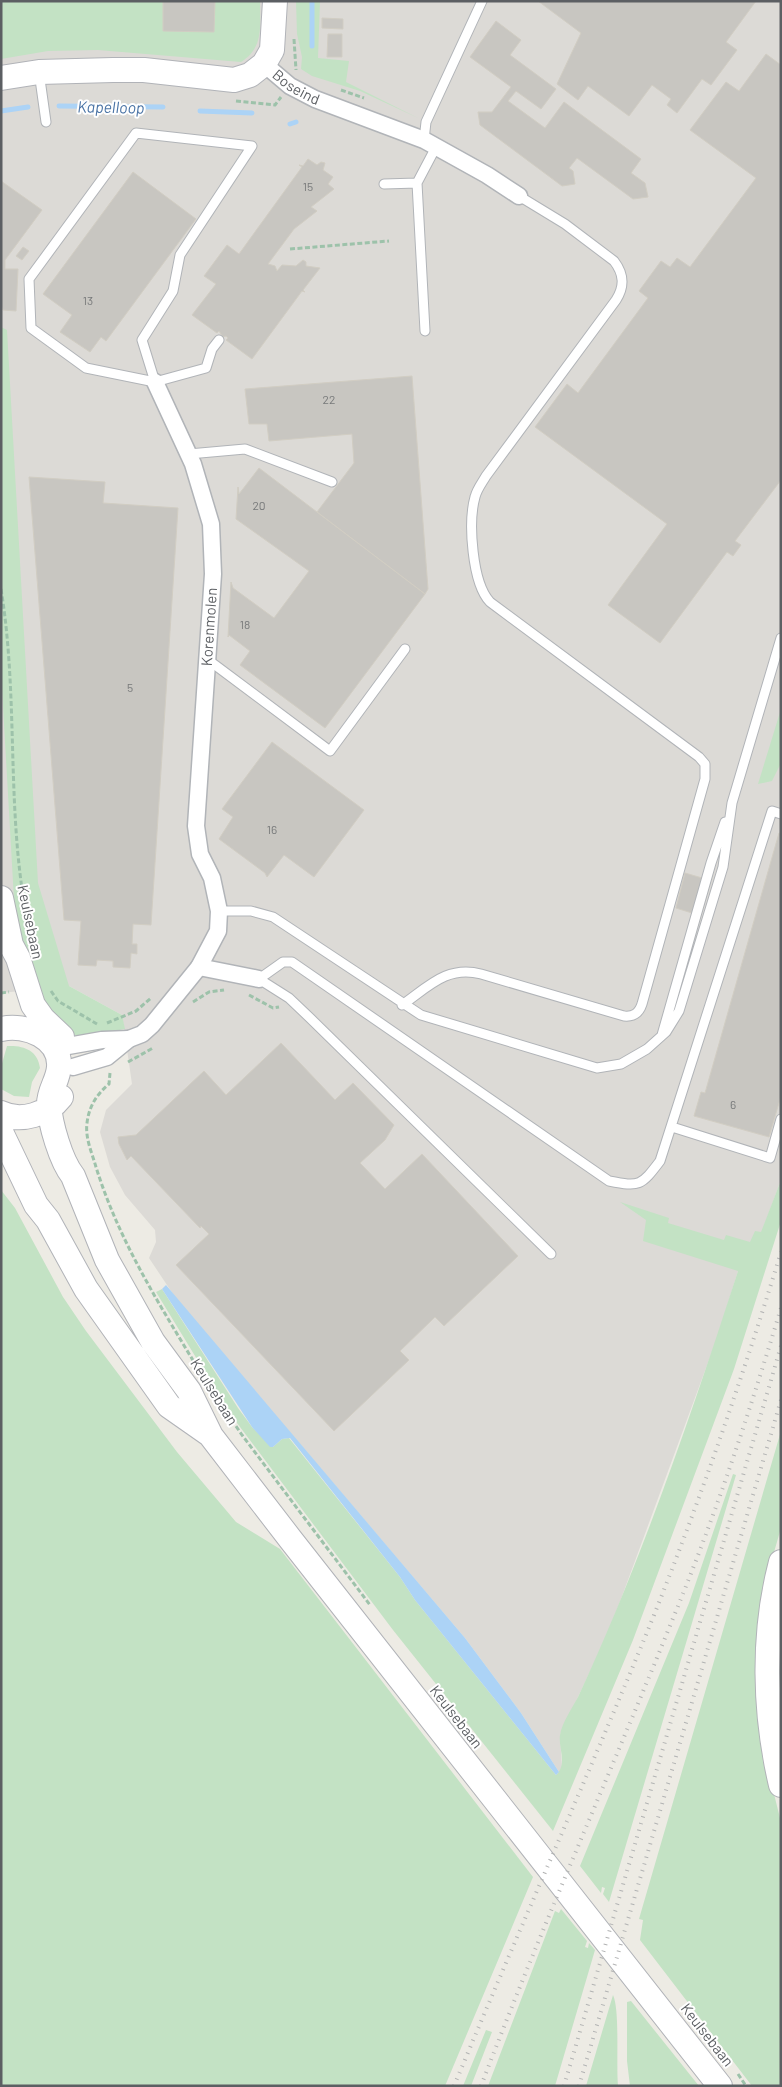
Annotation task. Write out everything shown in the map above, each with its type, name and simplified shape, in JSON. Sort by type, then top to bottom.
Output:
[{"type":"main road","points":[[264,64],[272,50],[275,1]]},
{"type":"main road","name":"Boseind","points":[[1,78],[39,72],[144,70],[234,80],[250,75],[264,64]]},
{"type":"main road","name":"Keulsebaan","points":[[1,898],[11,946],[10,962],[20,1004],[37,1024]]},
{"type":"main road","points":[[1,1029],[37,1024],[46,1039],[65,1054],[59,1057],[59,1069],[50,1092],[54,1104],[34,1115],[3,1120]]},
{"type":"main road","name":"Keulsebaan","points":[[54,1104],[74,1163],[73,1176],[107,1260],[153,1342],[189,1391],[211,1436],[291,1540],[728,2079]]},
{"type":"main road","name":"Keulsebaan","points":[[3,1120],[36,1205],[48,1220],[86,1289],[168,1406],[211,1436]]},
{"type":"main road","points":[[781,1562],[773,1604],[767,1666],[772,1738],[781,1785]]},
{"type":"street","name":"Boseind","points":[[264,64],[290,86],[315,99],[430,143],[488,175],[519,196]]},
{"type":"street","name":"Korenmolen","points":[[65,1054],[109,1063],[129,1040],[142,1034],[152,1025],[199,967],[218,931],[219,911],[212,878],[200,854],[196,826],[213,574],[211,524],[189,454],[155,382]]},
{"type":"street","points":[[199,967],[259,978]]},
{"type":"street","points":[[65,1054],[100,1032],[129,1040]]},
{"type":"lane","points":[[425,331],[417,183],[430,143],[426,122],[482,1]]},
{"type":"lane","points":[[39,72],[46,122]]},
{"type":"lane","points":[[155,382],[142,340],[173,291],[180,255],[252,146],[136,133],[28,279],[31,328],[86,368],[155,382],[206,368],[212,350],[219,340]]},
{"type":"lane","points":[[384,184],[417,183]]},
{"type":"lane","points":[[402,1005],[442,977],[461,970],[481,974],[624,1016],[637,1014],[642,1004],[705,779],[705,764],[700,757],[494,606],[486,598],[479,586],[472,524],[476,495],[486,476],[616,300],[622,284],[620,268],[614,261],[565,224],[519,196]]},
{"type":"lane","points":[[189,454],[245,449],[332,482]]},
{"type":"lane","points":[[219,911],[251,911],[273,917],[402,1005],[439,1022],[597,1068],[621,1064],[647,1049],[661,1038],[673,1022],[688,986],[723,867],[732,803],[781,638]]},
{"type":"lane","points":[[207,659],[330,751],[404,649]]},
{"type":"lane","points":[[551,1254],[289,998],[259,978],[283,962],[292,962],[609,1181],[631,1186],[645,1181],[660,1161],[772,811],[781,814]]},
{"type":"lane","points":[[672,1128],[770,1158],[781,1119]]},
{"type":"path","points":[[349,92],[368,100]]},
{"type":"path","name":"Boseind","points":[[236,101],[274,105]]},
{"type":"path","points":[[290,249],[389,242]]},
{"type":"path","name":"Keulsebaan","points":[[1,589],[8,632],[16,850],[25,907]]},
{"type":"path","points":[[46,985],[58,1001],[88,1017],[100,1032],[136,1011],[152,998]]},
{"type":"path","points":[[188,1007],[209,992],[225,989]]},
{"type":"path","points":[[243,992],[273,1008],[278,1008],[289,998]]},
{"type":"path","points":[[109,1063],[137,1059],[158,1043]]},
{"type":"path","name":"Keulsebaan","points":[[109,1063],[108,1084],[98,1094],[91,1108],[87,1122],[87,1136],[105,1197],[133,1259],[198,1368]]},
{"type":"path","name":"Keulsebaan","points":[[213,1392],[242,1435],[372,1608]]},
{"type":"path","name":"Keulsebaan","points":[[728,2079],[746,2086]]},
{"type":"shaded area","points":[[1,1],[781,1],[781,1180],[758,1242],[738,1271],[717,1338],[604,1642],[560,1735],[562,1767],[559,1772],[521,1713],[465,1638],[175,1297],[149,1258],[156,1242],[155,1230],[125,1195],[110,1167],[100,1132],[106,1110],[132,1084],[122,1015],[69,986],[1,993]]},
{"type":"green space","points":[[1,1],[260,1],[260,28],[254,50],[241,62],[98,50],[48,51],[1,59]]},
{"type":"green space","points":[[296,1],[320,1],[318,58],[349,61],[346,82],[418,118],[360,91],[312,76],[301,69],[302,57],[297,34]]},
{"type":"green space","points":[[1,327],[7,330],[38,883],[69,986],[122,1015],[125,1029],[88,1036],[73,1035],[37,1000],[15,917],[1,671]]},
{"type":"green space","points":[[781,709],[781,763],[772,781],[758,784]]},
{"type":"green space","points":[[7,1046],[19,1046],[29,1050],[39,1062],[40,1068],[32,1082],[29,1097],[14,1096],[1,1089],[1,1067]]},
{"type":"green space","points":[[781,1180],[781,1221],[734,1369],[633,1640],[553,1831],[393,1630],[231,1415],[156,1292],[162,1289],[252,1427],[273,1447],[282,1439],[289,1438],[400,1577],[415,1600],[556,1775],[560,1771],[562,1761],[560,1735],[563,1726],[601,1646],[644,1540],[684,1433],[738,1271],[643,1241],[646,1220],[620,1202],[669,1218],[668,1223],[724,1240],[726,1235],[750,1242],[755,1231],[761,1232]]},
{"type":"green space","points":[[1,1190],[15,1208],[63,1297],[86,1331],[177,1452],[236,1522],[280,1549],[533,1877],[445,2086],[1,2086]]},
{"type":"green space","points":[[781,1431],[781,1528],[770,1566],[768,1770],[781,1822],[781,2086],[752,2086],[640,1940],[643,1920],[639,1919]]},
{"type":"green space","points":[[733,1474],[736,1475],[609,1902],[603,1894],[605,1888],[602,1887],[601,1893],[580,1866],[689,1603]]},
{"type":"green space","points":[[561,1909],[587,1941],[585,1947],[588,1948],[589,1943],[595,1950],[555,2086],[488,2086],[555,1911],[559,1913]]},
{"type":"green space","points":[[613,1995],[617,2025],[618,2086],[586,2086]]},
{"type":"green space","points":[[631,2001],[699,2086],[630,2086],[627,2061],[627,2002]]},
{"type":"green space","points":[[486,2030],[492,2032],[471,2086],[463,2086]]},
{"type":"water","points":[[166,1285],[465,1638],[521,1713],[559,1772],[556,1775],[415,1600],[400,1577],[290,1438],[282,1439],[273,1447],[270,1447],[252,1427],[162,1289]]},
{"type":"building","points":[[163,1],[215,1],[214,32],[163,31]]},
{"type":"building","points":[[538,1],[756,1],[726,42],[737,50],[711,85],[702,79],[677,113],[667,105],[671,99],[652,85],[629,116],[588,86],[578,100],[557,84],[581,33]]},
{"type":"building","points":[[322,18],[343,19],[343,29],[322,28]]},
{"type":"building","points":[[496,21],[521,40],[510,55],[556,89],[541,109],[516,91],[508,101],[545,128],[564,102],[641,159],[631,173],[645,183],[648,197],[633,199],[577,158],[569,168],[573,171],[575,184],[562,186],[480,125],[478,112],[492,112],[511,87],[470,57]]},
{"type":"building","points":[[328,34],[342,34],[342,57],[327,57]]},
{"type":"building","points":[[766,54],[781,65],[781,480],[735,541],[741,545],[733,556],[727,552],[660,643],[608,605],[667,524],[535,427],[567,384],[578,393],[648,298],[639,291],[661,261],[670,267],[677,258],[690,267],[756,178],[690,130],[726,82],[739,91]]},
{"type":"building","points":[[308,159],[317,165],[321,162],[325,163],[323,170],[333,177],[328,184],[334,189],[311,207],[317,211],[294,229],[268,264],[275,266],[277,271],[282,265],[296,266],[303,260],[306,262],[306,266],[320,268],[303,290],[305,292],[302,291],[252,359],[226,340],[228,338],[226,336],[223,337],[219,331],[217,333],[192,315],[216,284],[204,276],[227,245],[239,254],[302,167],[299,165],[303,166]]},
{"type":"building","points":[[133,172],[196,219],[106,341],[101,337],[90,352],[60,332],[72,315],[43,294]]},
{"type":"building","points":[[1,181],[42,210],[5,260],[5,269],[18,269],[16,311],[3,310],[1,305]]},
{"type":"building","points":[[23,247],[29,251],[22,260],[16,256]]},
{"type":"building","points":[[412,376],[428,589],[425,594],[317,512],[354,463],[352,434],[269,441],[267,424],[249,424],[245,389]]},
{"type":"building","points":[[259,468],[425,594],[325,728],[240,665],[250,651],[229,635],[228,637],[231,582],[233,588],[274,618],[309,571],[236,519],[238,487],[239,494]]},
{"type":"building","points":[[29,477],[105,482],[103,503],[178,508],[151,925],[133,924],[132,944],[137,944],[137,954],[131,953],[130,968],[113,967],[113,961],[97,960],[96,966],[78,965],[81,921],[64,920]]},
{"type":"building","points":[[272,742],[364,810],[314,877],[284,855],[267,877],[265,873],[219,839],[233,817],[222,809]]},
{"type":"building","points":[[779,833],[781,833],[781,1096],[769,1137],[694,1116],[701,1092],[705,1093]]},
{"type":"building","points":[[685,873],[702,878],[692,913],[676,908]]},
{"type":"building","points":[[281,1043],[335,1100],[353,1083],[394,1125],[385,1140],[360,1163],[385,1189],[422,1154],[518,1256],[444,1326],[435,1317],[400,1351],[409,1360],[334,1431],[176,1265],[209,1234],[201,1226],[200,1228],[131,1156],[127,1160],[119,1144],[118,1137],[136,1135],[204,1071],[226,1095]]},
{"type":"waterway","name":"Kapelloop","points":[[312,1],[312,46]]},
{"type":"waterway","name":"Kapelloop","points":[[59,106],[163,107]]},
{"type":"waterway","name":"Kapelloop","points":[[1,111],[28,107]]},
{"type":"waterway","name":"Kapelloop","points":[[200,111],[252,113]]},
{"type":"waterway","name":"Kapelloop","points":[[290,124],[296,122]]},
{"type":"railway","points":[[454,2086],[661,1598],[716,1451],[781,1252]]},
{"type":"railway","points":[[481,2086],[529,1964],[655,1662],[708,1529],[734,1456],[781,1308]]},
{"type":"railway","points":[[564,2086],[781,1346]]},
{"type":"railway","points":[[579,2086],[781,1400]]}]
